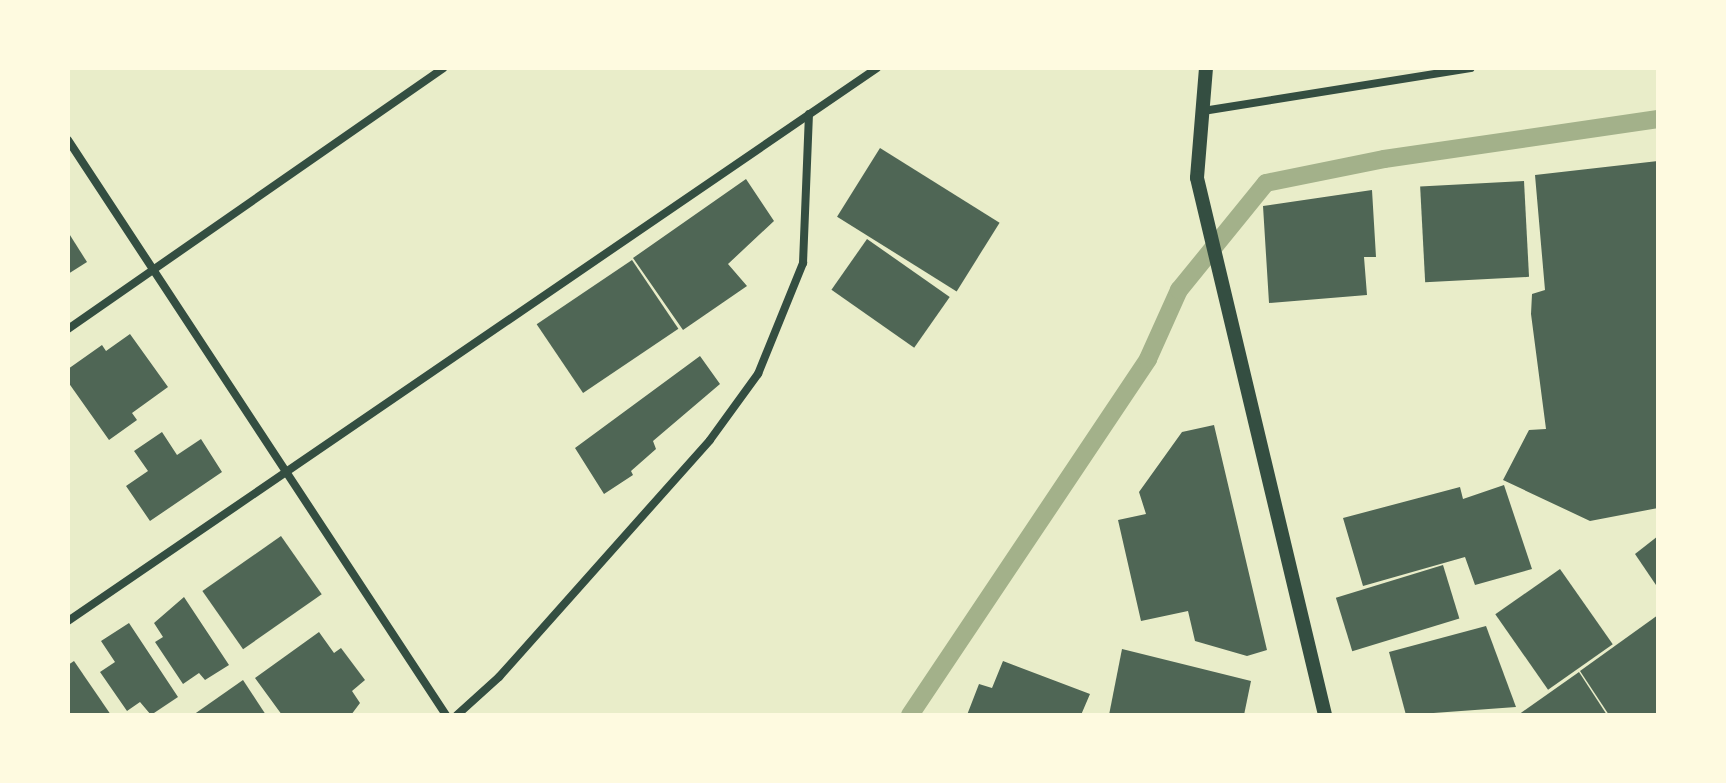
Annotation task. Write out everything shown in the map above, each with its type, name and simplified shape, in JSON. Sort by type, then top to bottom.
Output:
[{"type":"street","points":[[68,329],[443,68]]},
{"type":"street","points":[[68,621],[877,68]]},
{"type":"street","points":[[1206,68],[1197,178],[1234,316],[1325,715]]},
{"type":"street","points":[[1203,111],[1471,68]]},
{"type":"street","points":[[457,715],[499,677],[710,440],[758,374],[803,263],[809,114]]},
{"type":"street","points":[[68,140],[446,715]]},
{"type":"building","points":[[880,148],[1000,223],[957,291],[837,217]]},
{"type":"building","points":[[1658,161],[1658,508],[1590,521],[1503,480],[1529,430],[1546,429],[1531,314],[1532,294],[1545,290],[1535,175]]},
{"type":"building","points":[[746,179],[774,221],[728,264],[747,286],[683,330],[633,258]]},
{"type":"building","points":[[1524,181],[1529,277],[1425,282],[1420,186]]},
{"type":"building","points":[[1372,190],[1376,257],[1364,257],[1367,295],[1269,303],[1263,206]]},
{"type":"building","points":[[68,232],[87,262],[68,274]]},
{"type":"building","points":[[867,239],[950,297],[914,348],[831,290]]},
{"type":"building","points":[[632,260],[678,329],[583,393],[537,324]]},
{"type":"building","points":[[130,334],[168,387],[132,413],[137,420],[109,440],[68,382],[68,369],[102,345],[106,351]]},
{"type":"building","points":[[700,356],[720,384],[653,441],[656,449],[631,471],[633,475],[604,494],[575,448]]},
{"type":"building","points":[[1214,425],[1267,650],[1247,656],[1195,641],[1188,611],[1141,621],[1118,520],[1146,514],[1139,492],[1182,432]]},
{"type":"building","points":[[162,432],[177,455],[201,439],[222,472],[150,521],[126,486],[148,471],[134,451]]},
{"type":"building","points":[[1504,485],[1532,569],[1475,585],[1465,557],[1363,586],[1343,518],[1460,487],[1463,499]]},
{"type":"building","points":[[281,536],[322,594],[243,649],[202,591]]},
{"type":"building","points":[[1658,536],[1658,588],[1635,554]]},
{"type":"building","points":[[1443,565],[1459,619],[1352,651],[1336,598]]},
{"type":"building","points":[[1560,569],[1613,644],[1548,690],[1495,614]]},
{"type":"building","points":[[184,597],[229,665],[205,680],[199,673],[183,684],[155,642],[163,637],[154,623]]},
{"type":"building","points":[[1658,615],[1658,715],[1609,715],[1580,671]]},
{"type":"building","points":[[129,623],[178,697],[151,715],[140,702],[127,711],[100,672],[115,662],[101,641]]},
{"type":"building","points":[[1486,626],[1516,707],[1406,715],[1389,652]]},
{"type":"building","points":[[319,632],[334,653],[341,648],[365,680],[352,691],[360,703],[351,715],[282,715],[255,678]]},
{"type":"building","points":[[1122,649],[1251,681],[1244,715],[1109,715]]},
{"type":"building","points":[[74,661],[111,715],[68,715],[68,665]]},
{"type":"building","points":[[1003,661],[1090,694],[1081,715],[967,715],[979,684],[992,688]]},
{"type":"building","points":[[1579,672],[1607,715],[1518,715]]},
{"type":"building","points":[[243,680],[266,715],[193,715]]},
{"type":"waterway","points":[[910,715],[1148,359],[1179,290],[1266,183],[1384,159],[1658,119]]}]
